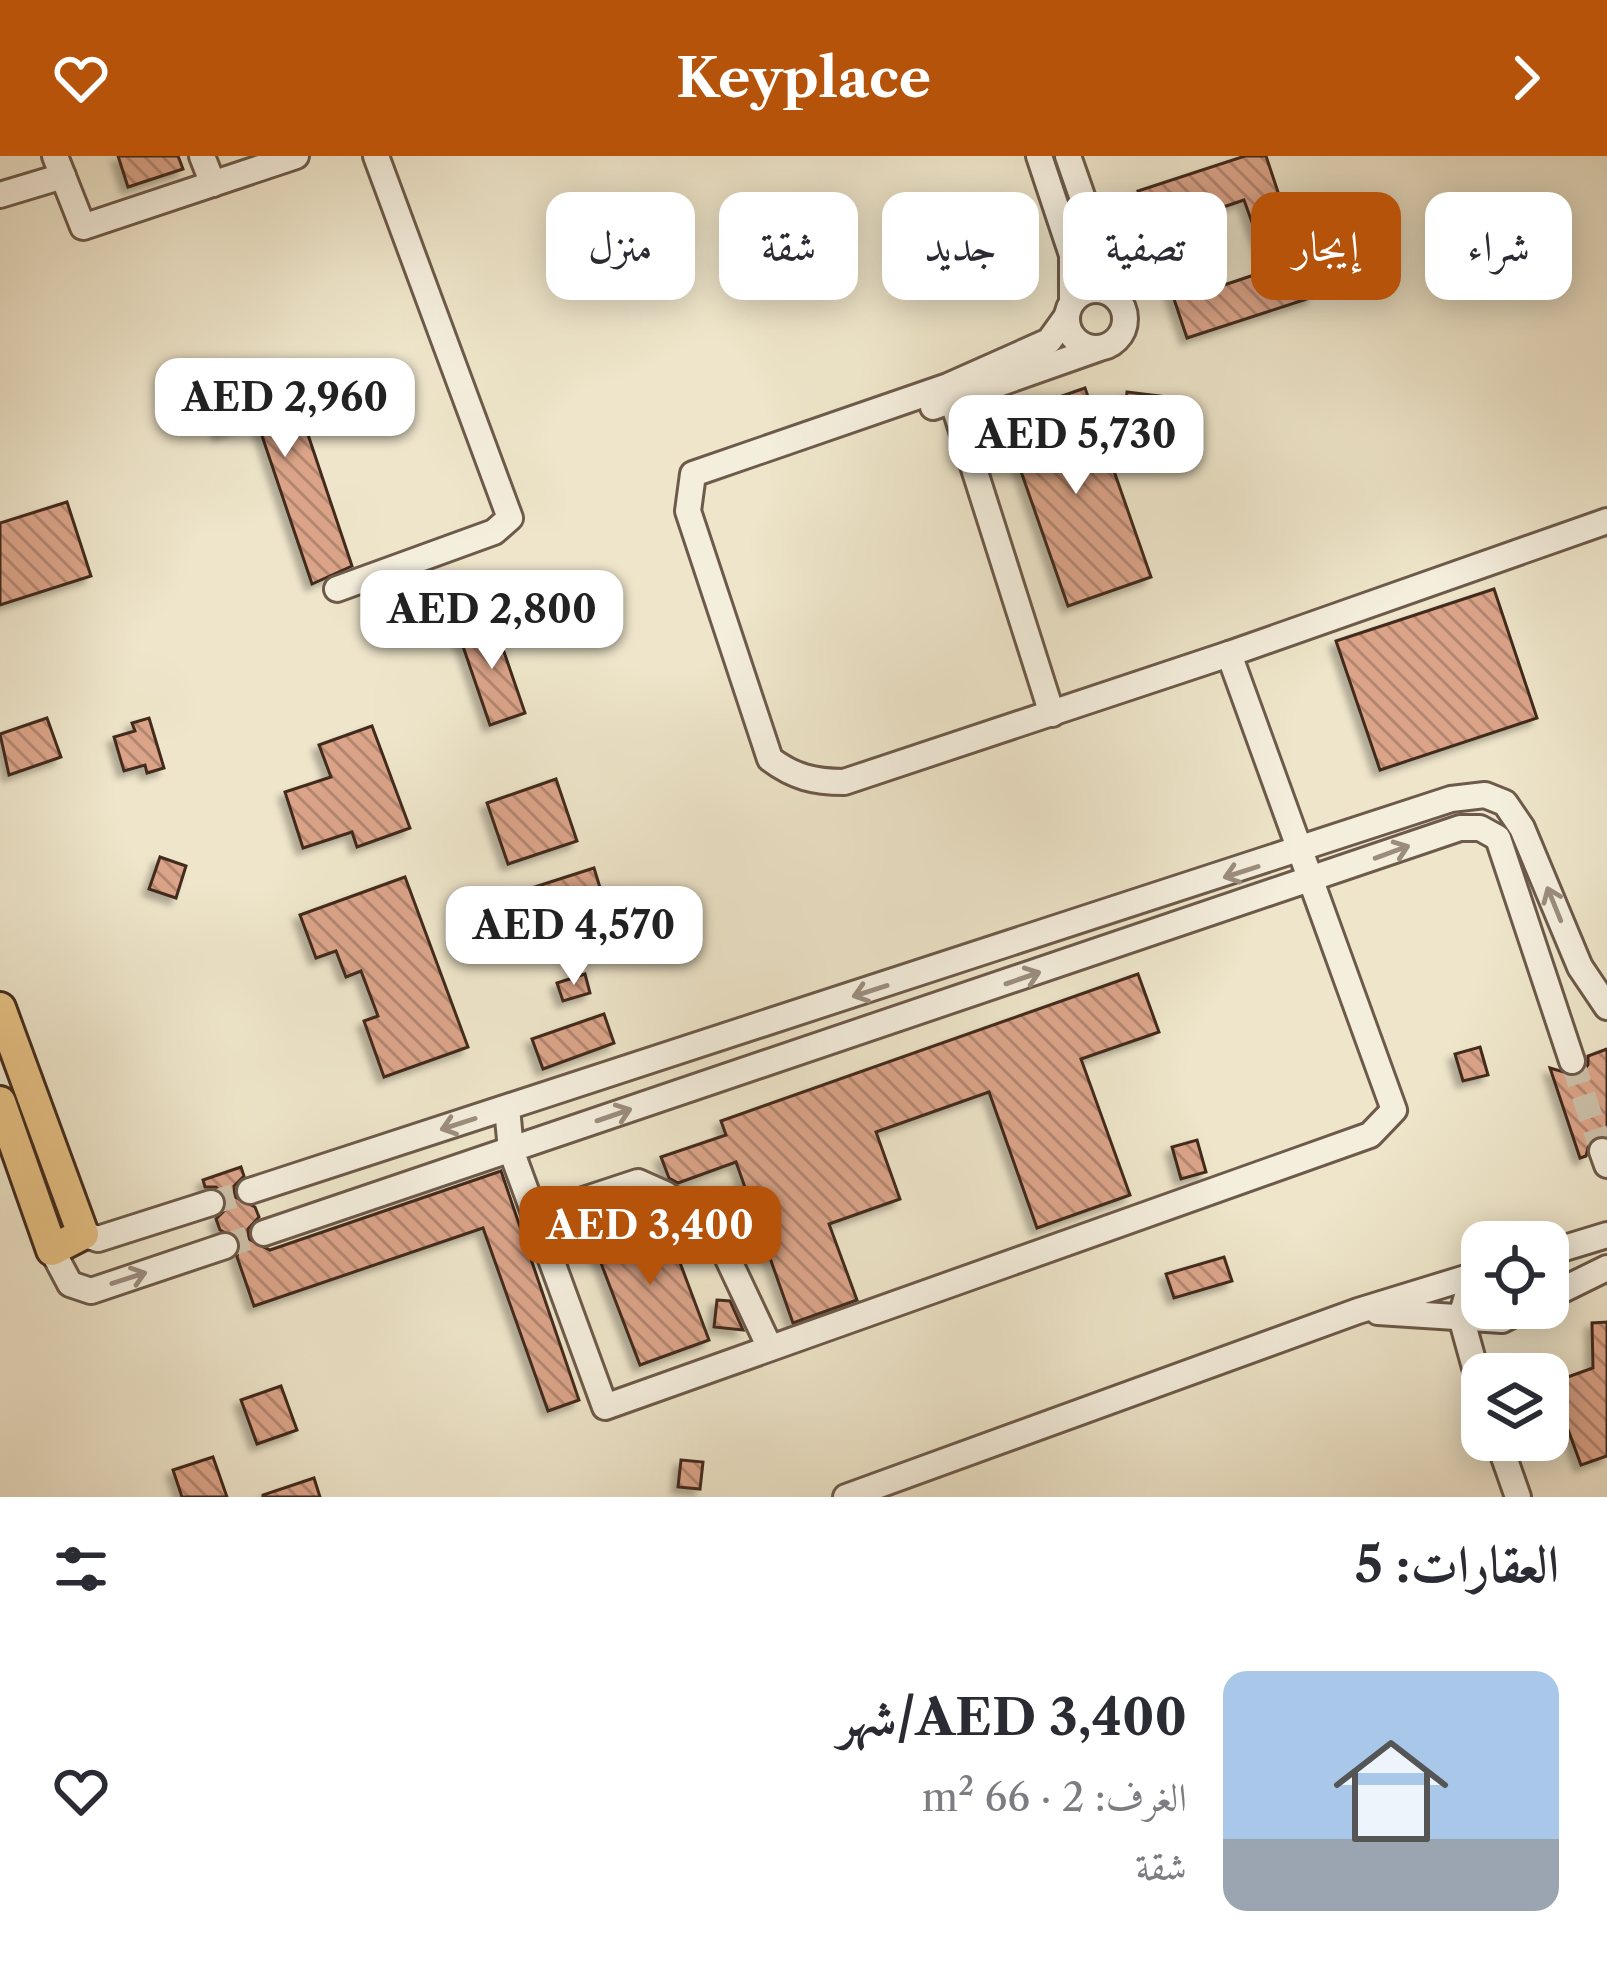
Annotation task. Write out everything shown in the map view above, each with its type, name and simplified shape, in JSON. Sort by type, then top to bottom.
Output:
[{"type":"main road","points":[[0,1008],[83,1234],[52,1250],[0,1102]]},
{"type":"street","points":[[202,156],[213,184]]},
{"type":"street","points":[[0,195],[59,166],[83,227],[213,184],[238,165],[296,156]]},
{"type":"street","points":[[337,589],[494,532],[509,518],[376,156]]},
{"type":"street","points":[[1039,156],[1072,255],[1070,333],[1082,345],[1097,349]]},
{"type":"street","points":[[1068,156],[1081,192]]},
{"type":"street","points":[[950,393],[1049,341],[1078,300]]},
{"type":"street","points":[[1118,300],[1125,326],[1115,342],[705,466],[693,474],[687,491],[688,511],[770,759],[788,773],[815,782],[844,782],[1228,654],[1607,520]]},
{"type":"street","points":[[950,393],[1052,714]]},
{"type":"street","points":[[507,1108],[511,1150],[605,1407],[1370,1135],[1394,1110],[1228,654]]},
{"type":"street","points":[[250,1191],[1300,853],[1451,800],[1485,795],[1505,803],[1522,828],[1580,967],[1607,1007]]},
{"type":"street","points":[[264,1233],[1460,828],[1480,828],[1498,838],[1572,1061]]},
{"type":"street","points":[[535,1216],[638,1182],[665,1194],[712,1227],[770,1348]]},
{"type":"street","points":[[83,1234],[98,1238],[211,1204]]},
{"type":"street","points":[[175,1215],[192,1257]]},
{"type":"street","points":[[1569,1246],[1607,1234]]},
{"type":"street","points":[[52,1250],[70,1284],[91,1291],[225,1246]]},
{"type":"street","points":[[1569,1287],[1607,1268]]},
{"type":"street","points":[[846,1497],[1358,1311],[1461,1283]]},
{"type":"street","points":[[1358,1311],[1461,1317]]},
{"type":"street","points":[[1505,1461],[1518,1497]]},
{"type":"building","points":[[118,156],[178,156],[183,169],[128,187]]},
{"type":"building","points":[[1245,156],[1266,156],[1278,192],[1251,192],[1251,220],[1244,200],[1227,206],[1227,192],[1138,192]]},
{"type":"building","points":[[1251,276],[1251,300],[1304,300],[1187,338],[1174,300],[1227,300],[1227,284]]},
{"type":"building","points":[[284,363],[352,566],[312,584],[257,421],[220,434],[203,382],[230,374],[232,380]]},
{"type":"building","points":[[1085,388],[1151,577],[1068,606],[1002,417]]},
{"type":"building","points":[[1127,392],[1160,396],[1156,426],[1124,422]]},
{"type":"building","points":[[67,502],[91,576],[0,605],[0,523]]},
{"type":"building","points":[[1494,589],[1537,718],[1380,770],[1336,641]]},
{"type":"building","points":[[493,620],[525,713],[490,725],[458,632]]},
{"type":"building","points":[[47,718],[61,757],[9,775],[0,734]]},
{"type":"building","points":[[149,718],[164,768],[147,773],[145,765],[124,771],[114,737],[135,731],[132,723]]},
{"type":"building","points":[[372,726],[410,828],[357,847],[352,832],[303,848],[285,792],[331,777],[319,745]]},
{"type":"building","points":[[556,779],[577,841],[508,864],[487,803]]},
{"type":"building","points":[[160,857],[186,866],[176,898],[149,889]]},
{"type":"building","points":[[594,868],[605,904],[500,938],[488,902]]},
{"type":"building","points":[[405,877],[468,1047],[384,1077],[364,1021],[378,1016],[361,971],[346,977],[336,951],[316,958],[300,915]]},
{"type":"building","points":[[585,974],[590,993],[563,1001],[557,983]]},
{"type":"building","points":[[1138,974],[1159,1032],[1081,1059],[1130,1195],[1037,1228],[989,1092],[876,1132],[900,1199],[829,1224],[857,1300],[793,1323],[736,1162],[678,1183],[669,1178],[661,1157],[726,1135],[721,1121]]},
{"type":"building","points":[[604,1014],[614,1043],[543,1069],[532,1039]]},
{"type":"building","points":[[1480,1047],[1488,1075],[1463,1081],[1455,1054]]},
{"type":"building","points":[[1607,1049],[1607,1136],[1590,1140],[1586,1156],[1580,1158],[1550,1068],[1578,1076],[1588,1065],[1588,1056]]},
{"type":"building","points":[[1197,1140],[1206,1172],[1181,1179],[1172,1147]]},
{"type":"building","points":[[241,1167],[244,1176],[234,1186],[235,1197],[255,1207],[259,1217],[248,1229],[249,1239],[270,1250],[501,1171],[579,1400],[548,1411],[483,1228],[254,1306],[237,1257],[240,1240],[220,1230],[216,1219],[227,1208],[226,1197],[216,1187],[205,1187],[203,1180]]},
{"type":"building","points":[[661,1212],[709,1340],[640,1365],[591,1237]]},
{"type":"building","points":[[1224,1257],[1232,1281],[1174,1298],[1166,1274]]},
{"type":"building","points":[[717,1300],[730,1301],[743,1330],[714,1327]]},
{"type":"building","points":[[1607,1322],[1607,1456],[1581,1465],[1569,1432],[1569,1377],[1593,1368],[1592,1323]]},
{"type":"building","points":[[281,1386],[297,1430],[257,1444],[241,1400]]},
{"type":"building","points":[[213,1457],[227,1497],[182,1497],[173,1470]]},
{"type":"building","points":[[681,1460],[703,1462],[700,1489],[678,1487]]},
{"type":"building","points":[[314,1478],[320,1497],[263,1497],[263,1495]]},
{"type":"tunnel","points":[[1572,1061],[1602,1151]]},
{"type":"tunnel","points":[[211,1203],[250,1191]]},
{"type":"tunnel","points":[[225,1246],[264,1233]]}]
